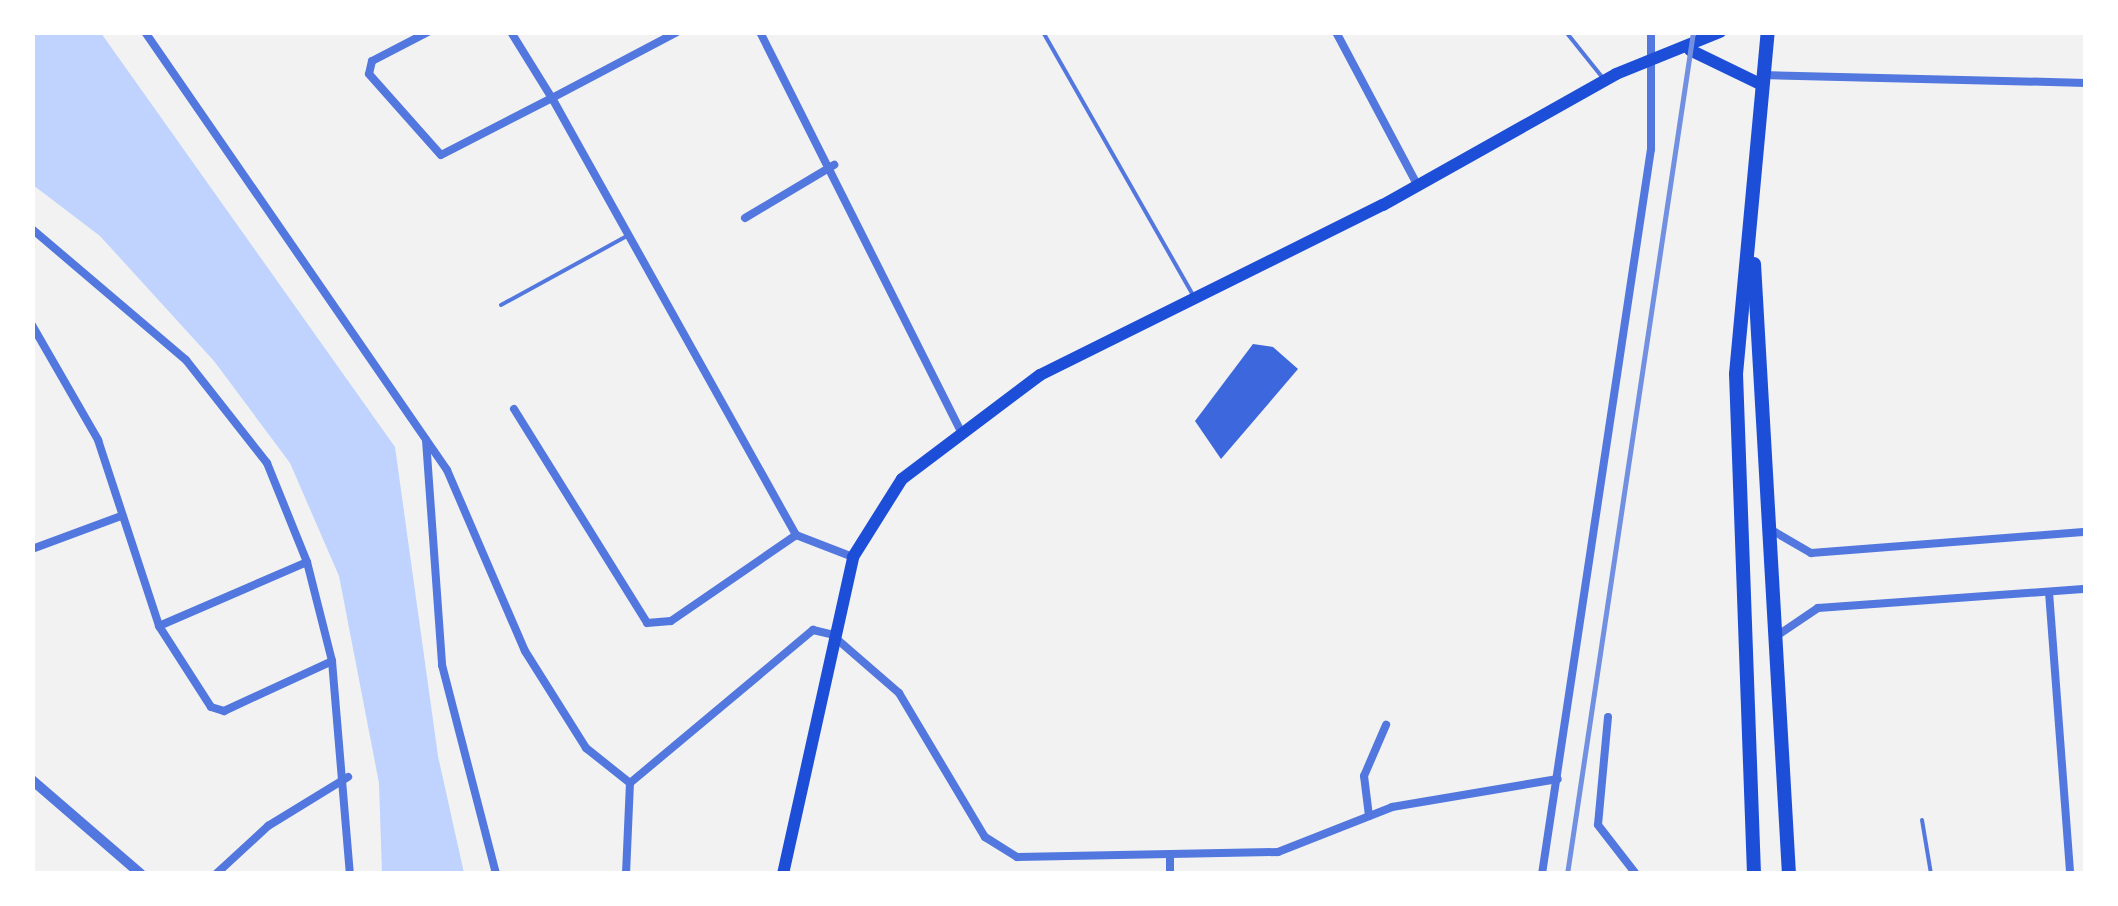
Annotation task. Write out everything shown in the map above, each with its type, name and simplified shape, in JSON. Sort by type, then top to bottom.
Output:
[{"type":"highway","points":[[1754,874],[1736,374],[1768,32]]},
{"type":"highway","points":[[1753,214],[1772,641],[1790,874]]},
{"type":"main road","points":[[783,874],[831,634],[853,557],[902,479],[960,430],[1040,375],[1196,301],[1418,186],[1605,81],[1690,50],[1720,32]]},
{"type":"main road","points":[[1690,50],[1762,80]]},
{"type":"street","points":[[145,32],[425,437],[524,651],[586,748],[630,783]]},
{"type":"street","points":[[428,32],[368,70],[441,155],[677,32]]},
{"type":"street","points":[[511,32],[552,98],[796,536],[853,557]]},
{"type":"street","points":[[760,32],[834,165],[960,430]]},
{"type":"street","points":[[1336,32],[1418,186]]},
{"type":"street","points":[[1542,874],[1651,149],[1646,63],[1651,32]]},
{"type":"street","points":[[1762,80],[2086,82]]},
{"type":"street","points":[[745,218],[834,165]]},
{"type":"street","points":[[32,229],[218,392],[267,463],[307,562],[332,661],[348,777],[350,874]]},
{"type":"street","points":[[32,325],[98,440],[159,626],[219,711],[332,661]]},
{"type":"street","points":[[514,409],[647,623],[671,621],[796,536]]},
{"type":"street","points":[[425,437],[442,665],[496,874]]},
{"type":"street","points":[[32,549],[121,516]]},
{"type":"street","points":[[1766,526],[1811,553],[2086,532]]},
{"type":"street","points":[[159,626],[307,562]]},
{"type":"street","points":[[1772,641],[1818,608],[2086,590]]},
{"type":"street","points":[[2050,592],[2070,874]]},
{"type":"street","points":[[626,874],[630,783],[788,644],[813,630],[831,634],[899,693],[999,850],[1033,860],[1278,852],[1368,816],[1558,779]]},
{"type":"street","points":[[1608,716],[1598,825],[1636,874]]},
{"type":"street","points":[[1368,816],[1364,776],[1386,725]]},
{"type":"street","points":[[216,874],[268,826],[348,777]]},
{"type":"street","points":[[32,780],[142,874]]},
{"type":"street","points":[[1170,855],[1170,874]]},
{"type":"lane","points":[[1043,32],[1196,301]]},
{"type":"lane","points":[[1566,32],[1605,81]]},
{"type":"lane","points":[[501,305],[627,236]]},
{"type":"lane","points":[[1922,820],[1932,874]]},
{"type":"water","points":[[32,33],[101,33],[395,447],[438,756],[464,873],[382,873],[379,783],[339,576],[290,463],[214,361],[100,236],[33,185]]},
{"type":"building","points":[[1253,344],[1273,347],[1298,369],[1221,459],[1195,421]]},
{"type":"railway","points":[[1567,874],[1693,32]]}]
